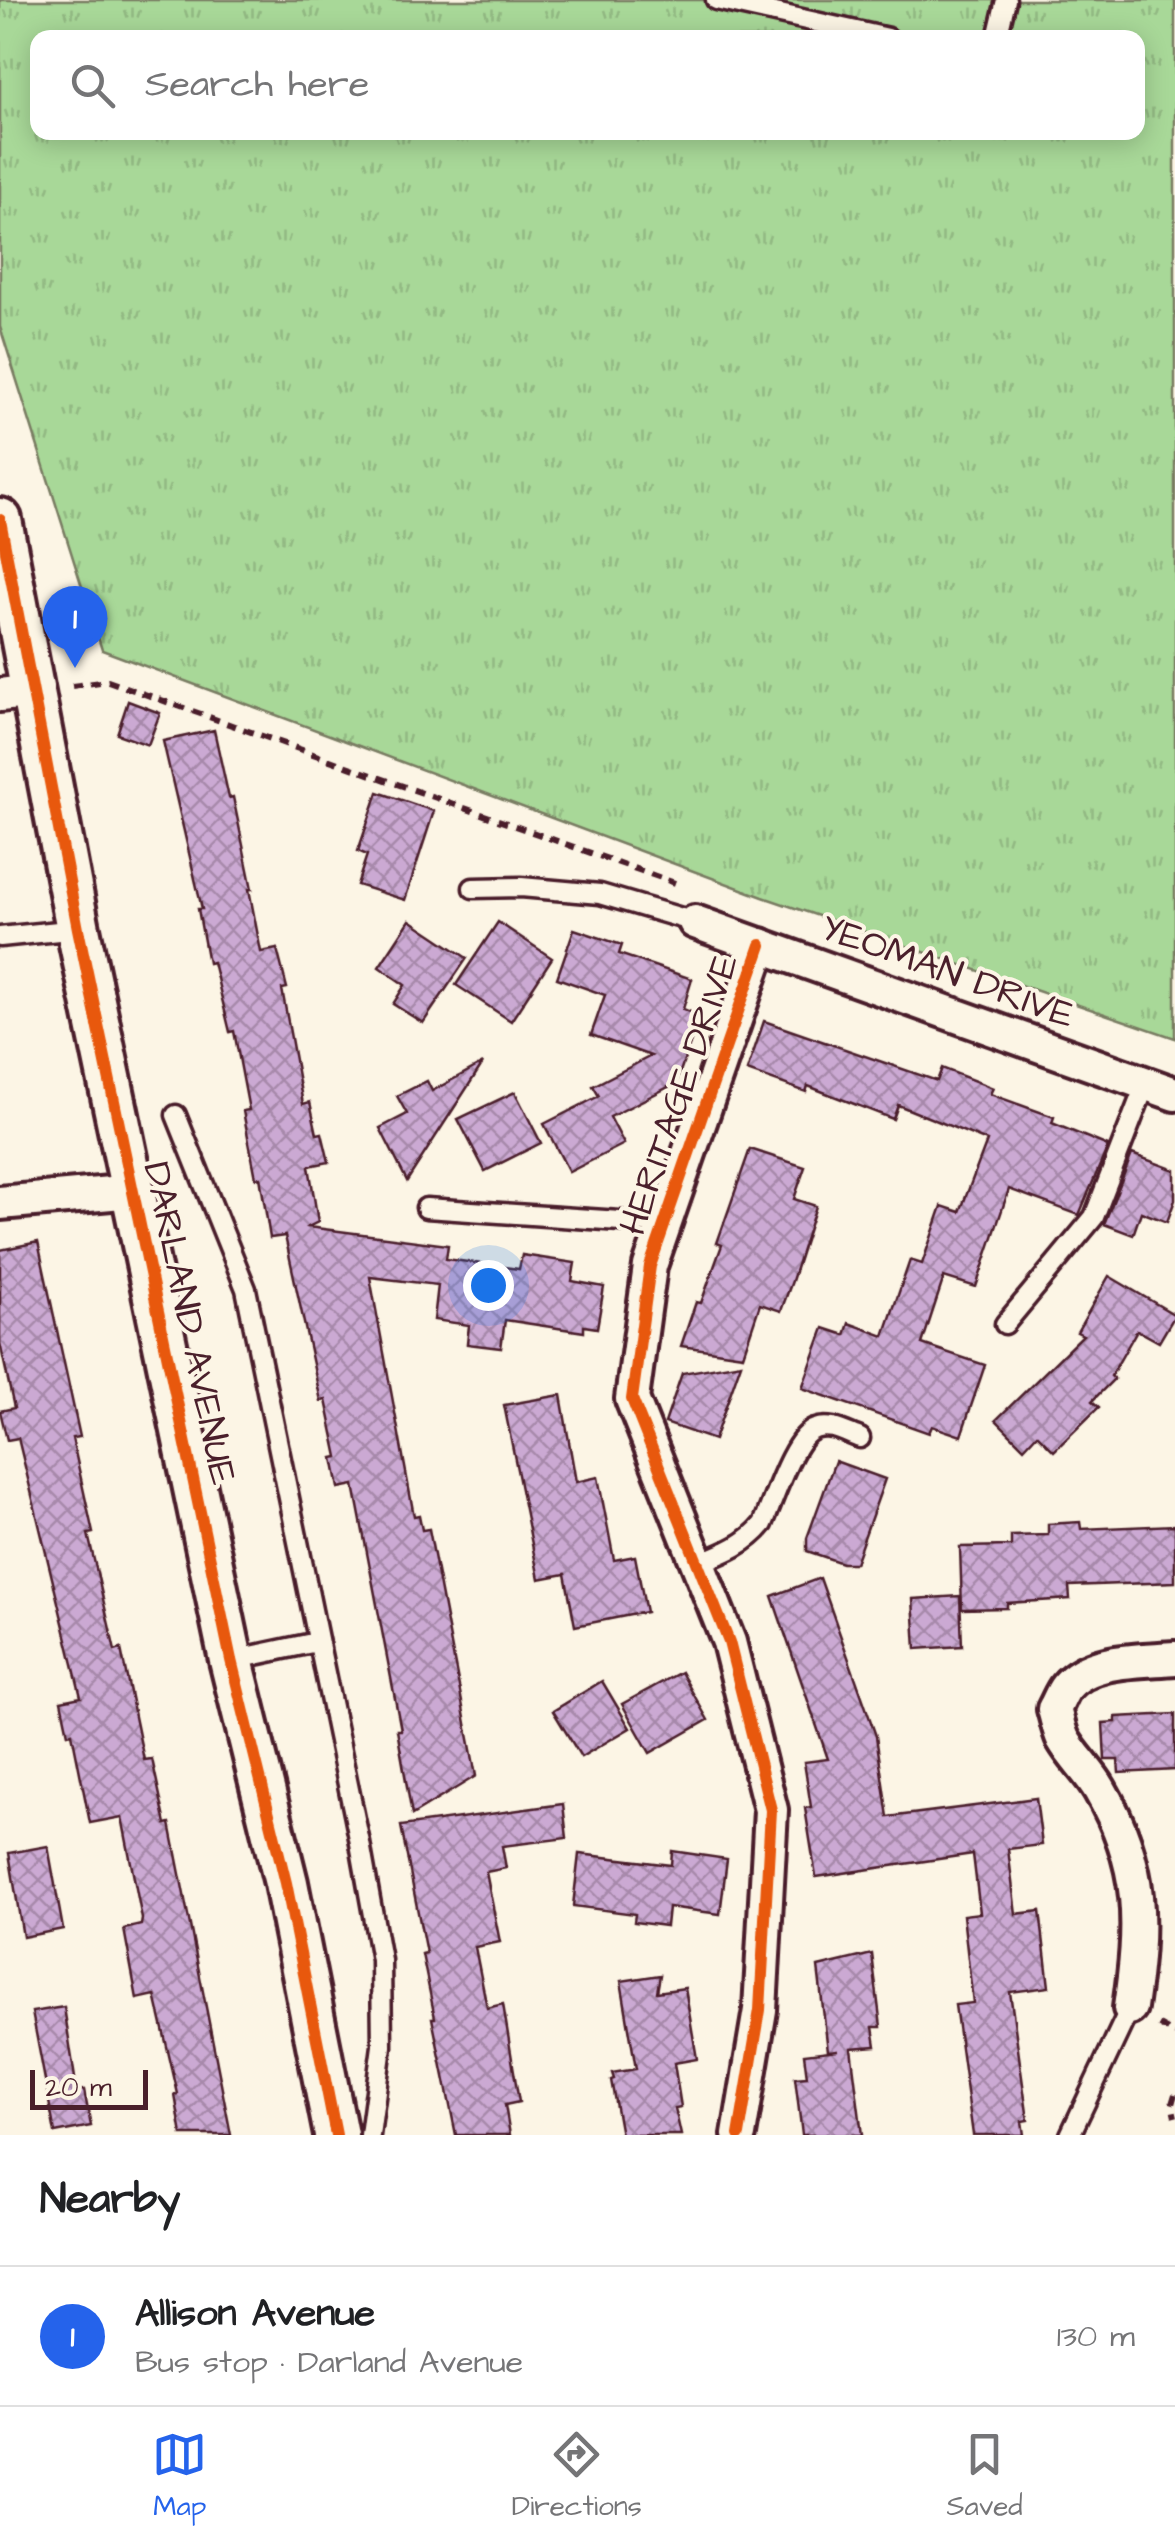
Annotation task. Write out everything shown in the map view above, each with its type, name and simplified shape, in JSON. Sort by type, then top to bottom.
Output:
[{"type":"street","name":"DARLAND AVENUE","points":[[0,520],[17,693],[78,929],[231,1660],[286,1883],[336,2135]]},
{"type":"street","name":"YEOMAN DRIVE","points":[[695,922],[1161,1088]]},
{"type":"street","name":"HERITAGE DRIVE","points":[[739,2135],[760,2010],[771,1810],[729,1642],[632,1399],[650,1266],[761,945]]},
{"type":"street","points":[[0,1203],[133,1192]]},
{"type":"street","points":[[1130,2008],[1140,1942],[1137,1891],[1124,1841],[1100,1789],[1063,1739],[1054,1710],[1066,1686],[1092,1670],[1122,1662],[1175,1658]]},
{"type":"lane","points":[[716,0],[852,30]]},
{"type":"lane","points":[[999,30],[1006,0]]},
{"type":"lane","points":[[473,888],[521,886],[600,894],[695,922]]},
{"type":"lane","points":[[0,937],[78,929]]},
{"type":"lane","points":[[1005,1324],[1094,1217],[1161,1088]]},
{"type":"lane","points":[[176,1114],[246,1288],[360,1843],[381,1960],[382,2046],[370,2135]]},
{"type":"lane","points":[[426,1208],[665,1224]]},
{"type":"lane","points":[[699,1564],[744,1544],[754,1535],[763,1524],[800,1440],[814,1428],[832,1427],[860,1438]]},
{"type":"lane","points":[[231,1660],[317,1642]]},
{"type":"lane","points":[[1070,2135],[1130,2008]]},
{"type":"path","points":[[17,693],[108,682],[127,688],[692,888],[695,922]]},
{"type":"path","points":[[1175,2094],[1175,2118]]},
{"type":"green space","points":[[0,0],[1175,0],[1175,1038],[763,897],[102,650],[0,327]]},
{"type":"building","points":[[128,701],[160,713],[148,745],[117,734]]},
{"type":"building","points":[[214,730],[229,798],[233,797],[261,952],[277,949],[287,988],[282,989],[303,1104],[310,1102],[329,1162],[309,1166],[318,1222],[308,1227],[448,1245],[446,1259],[519,1269],[522,1255],[575,1263],[572,1281],[604,1287],[597,1328],[584,1326],[584,1332],[505,1320],[501,1348],[467,1344],[469,1325],[434,1320],[438,1285],[370,1277],[414,1516],[419,1515],[422,1530],[429,1529],[476,1776],[412,1815],[397,1730],[401,1730],[354,1485],[339,1488],[333,1458],[338,1457],[326,1400],[321,1401],[285,1236],[270,1238],[243,1111],[249,1110],[234,1031],[230,1032],[213,962],[208,963],[198,909],[202,909],[163,741]]},
{"type":"building","points":[[378,792],[434,811],[405,900],[357,885],[367,855],[358,851]]},
{"type":"building","points":[[410,920],[467,958],[423,1023],[393,1004],[405,985],[379,967]]},
{"type":"building","points":[[498,922],[552,958],[511,1021],[456,985]]},
{"type":"building","points":[[574,929],[622,945],[619,954],[692,979],[683,1009],[700,1016],[676,1083],[610,1117],[624,1144],[569,1172],[544,1124],[599,1096],[593,1086],[651,1056],[591,1035],[605,995],[557,978]]},
{"type":"building","points":[[764,1021],[937,1081],[942,1068],[993,1088],[990,1094],[1054,1117],[1052,1123],[1108,1146],[1079,1215],[1009,1189],[976,1287],[944,1277],[922,1344],[985,1365],[961,1436],[932,1426],[929,1433],[802,1388],[824,1328],[845,1335],[849,1323],[884,1336],[910,1260],[922,1264],[942,1206],[960,1212],[987,1141],[898,1105],[893,1119],[808,1086],[806,1092],[747,1071]]},
{"type":"building","points":[[483,1063],[407,1181],[380,1128],[407,1114],[397,1096],[427,1081],[432,1091]]},
{"type":"building","points":[[515,1092],[541,1143],[485,1171],[458,1119]]},
{"type":"building","points":[[750,1149],[805,1167],[794,1199],[816,1206],[792,1281],[781,1311],[760,1304],[743,1355],[681,1346],[722,1245],[717,1243]]},
{"type":"building","points":[[1132,1154],[1175,1170],[1175,1200],[1167,1222],[1141,1212],[1133,1235],[1104,1224]]},
{"type":"building","points":[[38,1242],[80,1437],[72,1438],[93,1533],[88,1534],[115,1651],[121,1649],[144,1760],[152,1759],[166,1824],[170,1823],[231,2135],[182,2135],[175,2095],[178,2094],[155,1995],[137,1999],[124,1929],[141,1925],[142,1919],[122,1817],[90,1823],[72,1733],[68,1734],[61,1701],[81,1697],[18,1438],[7,1440],[0,1411],[14,1408],[0,1343],[0,1250]]},
{"type":"building","points":[[1109,1276],[1175,1315],[1159,1342],[1137,1330],[1111,1376],[1114,1379],[1092,1401],[1099,1407],[1054,1451],[1037,1434],[1024,1448],[996,1420],[1083,1335],[1077,1332]]},
{"type":"building","points":[[741,1363],[714,1440],[665,1423],[682,1373]]},
{"type":"building","points":[[561,1395],[576,1482],[598,1477],[614,1560],[635,1556],[646,1612],[575,1626],[565,1574],[539,1579],[504,1405]]},
{"type":"building","points":[[835,1461],[885,1479],[855,1563],[842,1563],[807,1551],[807,1538]]},
{"type":"building","points":[[1080,1522],[1081,1529],[1175,1525],[1175,1582],[1069,1586],[1070,1599],[1007,1603],[1007,1608],[962,1609],[960,1547],[1011,1546],[1011,1536],[1048,1535],[1048,1524]]},
{"type":"building","points":[[820,1578],[876,1736],[888,1817],[1036,1798],[1042,1845],[1008,1849],[1016,1914],[1040,1911],[1049,1987],[1010,1992],[1028,2120],[1022,2121],[1024,2135],[973,2135],[955,2005],[973,2003],[963,1915],[980,1913],[973,1854],[816,1877],[805,1808],[811,1807],[804,1762],[828,1759],[772,1596]]},
{"type":"building","points":[[960,1596],[962,1646],[916,1649],[913,1599]]},
{"type":"building","points":[[681,1672],[708,1720],[650,1753],[622,1704]]},
{"type":"building","points":[[602,1681],[630,1728],[581,1757],[553,1711]]},
{"type":"building","points":[[1175,1714],[1175,1770],[1119,1773],[1118,1760],[1105,1760],[1103,1723],[1116,1722],[1116,1717]]},
{"type":"building","points":[[563,1804],[567,1838],[502,1846],[506,1868],[486,1872],[500,1942],[475,1947],[487,2008],[503,2004],[519,2102],[505,2105],[510,2135],[456,2135],[432,2018],[422,1954],[426,1953],[401,1826]]},
{"type":"building","points":[[48,1846],[63,1929],[23,1937],[9,1853]]},
{"type":"building","points":[[672,1851],[727,1859],[720,1914],[668,1907],[666,1926],[634,1922],[635,1914],[573,1906],[579,1854],[671,1865]]},
{"type":"building","points":[[872,1954],[881,2027],[873,2027],[876,2046],[851,2048],[862,2135],[802,2135],[795,2078],[807,2077],[804,2054],[838,2050],[828,2051],[818,1967]]},
{"type":"building","points":[[660,1975],[657,1992],[685,1988],[697,2059],[674,2063],[681,2107],[675,2108],[681,2135],[621,2135],[612,2073],[636,2069],[621,1981]]},
{"type":"building","points":[[64,2007],[77,2091],[84,2090],[91,2126],[55,2133],[32,2012]]},
{"type":"cycle path","points":[[0,520],[78,929],[231,1660],[286,1883],[336,2135]]},
{"type":"cycle path","points":[[739,2135],[760,2010],[771,1810],[729,1642],[632,1399],[650,1266],[761,945]]},
{"type":"place","name":"Allison Avenue","points":[[75,668]]}]
